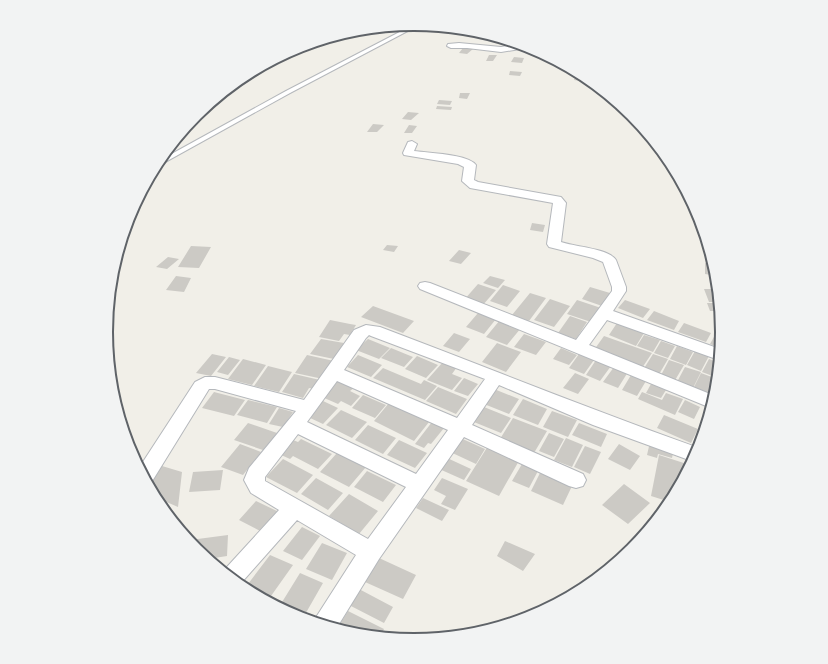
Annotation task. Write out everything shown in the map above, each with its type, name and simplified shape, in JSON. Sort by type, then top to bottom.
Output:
[{"type":"street","points":[[451,46],[508,49],[513,48]]},
{"type":"street","points":[[412,144],[408,151],[410,154],[461,161],[469,164],[468,181],[474,185],[547,197],[558,201],[560,203],[554,244],[604,256],[611,262],[619,291],[579,348]]},
{"type":"street","points":[[425,286],[707,400]]},
{"type":"street","points":[[603,313],[714,353]]},
{"type":"street","points":[[371,552],[258,487],[254,480],[256,474],[296,425],[335,373],[360,334],[369,330],[496,377],[600,420],[689,453]]},
{"type":"street","points":[[335,373],[460,427],[576,480]]},
{"type":"street","points":[[327,620],[371,552],[496,377]]},
{"type":"street","points":[[147,472],[204,383],[215,383],[309,408]]},
{"type":"street","points":[[296,425],[420,485]]},
{"type":"street","points":[[235,574],[294,508]]},
{"type":"lane","points":[[169,158],[288,92],[404,32]]},
{"type":"building","points":[[463,48],[473,49],[467,54],[459,53]]},
{"type":"building","points":[[489,55],[497,55],[493,61],[486,61]]},
{"type":"building","points":[[514,57],[524,58],[522,63],[511,62]]},
{"type":"building","points":[[510,71],[522,72],[520,76],[509,75]]},
{"type":"building","points":[[460,93],[470,93],[467,99],[459,98]]},
{"type":"building","points":[[439,100],[452,101],[450,105],[437,104]]},
{"type":"building","points":[[437,106],[452,107],[451,110],[436,109]]},
{"type":"building","points":[[408,112],[419,113],[411,120],[402,119]]},
{"type":"building","points":[[373,124],[384,125],[377,132],[367,132]]},
{"type":"building","points":[[409,125],[417,126],[412,133],[404,133]]},
{"type":"building","points":[[532,223],[545,225],[543,232],[530,230]]},
{"type":"building","points":[[387,245],[398,246],[394,252],[383,250]]},
{"type":"building","points":[[191,246],[211,247],[199,268],[178,267]]},
{"type":"building","points":[[459,250],[471,253],[461,264],[449,261]]},
{"type":"building","points":[[168,257],[179,259],[167,269],[156,267]]},
{"type":"building","points":[[705,263],[707,263],[709,275],[705,274]]},
{"type":"building","points":[[176,276],[191,278],[184,292],[166,290]]},
{"type":"building","points":[[490,276],[505,280],[498,288],[483,283]]},
{"type":"building","points":[[478,284],[496,290],[482,306],[464,300]]},
{"type":"building","points":[[503,285],[520,291],[507,307],[490,301]]},
{"type":"building","points":[[590,287],[610,293],[602,306],[582,299]]},
{"type":"building","points":[[704,289],[711,289],[713,302],[709,302]]},
{"type":"building","points":[[530,293],[546,298],[529,321],[512,315]]},
{"type":"building","points":[[550,299],[570,306],[554,327],[534,320]]},
{"type":"building","points":[[577,300],[601,308],[591,322],[567,314]]},
{"type":"building","points":[[625,300],[650,309],[643,318],[618,308]]},
{"type":"building","points":[[707,303],[713,303],[714,311],[710,311]]},
{"type":"building","points":[[373,306],[414,321],[403,333],[361,317]]},
{"type":"building","points":[[654,311],[679,321],[674,330],[647,320]]},
{"type":"building","points":[[478,313],[496,319],[484,334],[466,327]]},
{"type":"building","points":[[570,316],[587,322],[576,339],[558,333]]},
{"type":"building","points":[[330,320],[356,325],[350,335],[344,334],[339,341],[319,337]]},
{"type":"building","points":[[500,320],[521,328],[507,345],[486,337]]},
{"type":"building","points":[[617,323],[644,333],[636,346],[609,335]]},
{"type":"building","points":[[684,323],[711,333],[706,342],[678,332]]},
{"type":"building","points":[[454,333],[470,339],[459,352],[443,346]]},
{"type":"building","points":[[524,334],[546,342],[536,355],[514,347]]},
{"type":"building","points":[[644,335],[660,340],[653,352],[637,346]]},
{"type":"building","points":[[715,335],[714,346],[710,344]]},
{"type":"building","points":[[604,336],[652,353],[642,368],[594,350]]},
{"type":"building","points":[[321,339],[344,343],[334,359],[310,354]]},
{"type":"building","points":[[368,339],[390,348],[379,359],[356,350]]},
{"type":"building","points":[[661,341],[675,346],[668,358],[654,353]]},
{"type":"building","points":[[497,343],[521,352],[506,372],[482,362]]},
{"type":"building","points":[[677,346],[693,352],[686,365],[670,359]]},
{"type":"building","points":[[391,348],[413,357],[404,367],[381,358]]},
{"type":"building","points":[[561,348],[577,355],[569,365],[553,359]]},
{"type":"building","points":[[695,351],[709,356],[701,371],[687,365]]},
{"type":"building","points":[[212,354],[226,357],[211,376],[196,373]]},
{"type":"building","points":[[579,354],[594,360],[584,374],[569,368]]},
{"type":"building","points":[[653,354],[668,359],[658,376],[643,370]]},
{"type":"building","points":[[307,355],[334,361],[323,379],[295,373]]},
{"type":"building","points":[[358,355],[382,365],[371,377],[347,367]]},
{"type":"building","points":[[417,356],[438,365],[426,378],[405,369]]},
{"type":"building","points":[[229,357],[240,360],[228,375],[217,372]]},
{"type":"building","points":[[243,359],[266,365],[252,385],[228,379]]},
{"type":"building","points":[[709,359],[713,361],[711,375],[702,372]]},
{"type":"building","points":[[596,360],[611,366],[600,381],[586,375]]},
{"type":"building","points":[[669,360],[684,365],[674,382],[660,377]]},
{"type":"building","points":[[443,362],[457,367],[452,374],[462,378],[452,390],[427,380]]},
{"type":"building","points":[[268,366],[292,372],[279,392],[254,386]]},
{"type":"building","points":[[614,367],[628,372],[618,388],[603,382]]},
{"type":"building","points":[[685,367],[701,372],[693,388],[677,382]]},
{"type":"building","points":[[383,368],[421,384],[424,380],[437,386],[425,400],[373,378]]},
{"type":"building","points":[[575,373],[589,379],[578,394],[563,388]]},
{"type":"building","points":[[701,373],[711,377],[708,394],[693,389]]},
{"type":"building","points":[[294,374],[320,380],[315,389],[309,388],[303,398],[282,392]]},
{"type":"building","points":[[631,375],[646,381],[637,396],[622,390]]},
{"type":"building","points":[[464,378],[478,384],[468,396],[454,391]]},
{"type":"building","points":[[339,380],[355,387],[350,391],[360,396],[351,406],[341,401],[338,404],[322,397]]},
{"type":"building","points":[[651,384],[666,390],[661,398],[646,393]]},
{"type":"building","points":[[438,387],[467,399],[456,414],[426,401]]},
{"type":"building","points":[[494,389],[519,399],[509,414],[484,404]]},
{"type":"building","points":[[214,392],[245,400],[234,416],[202,408]]},
{"type":"building","points":[[642,392],[662,400],[666,393],[683,399],[675,415],[638,399]]},
{"type":"building","points":[[363,395],[386,405],[375,418],[352,408]]},
{"type":"building","points":[[523,399],[547,409],[538,425],[513,415]]},
{"type":"building","points":[[248,400],[277,407],[267,423],[237,415]]},
{"type":"building","points":[[685,400],[700,407],[694,419],[678,412]]},
{"type":"building","points":[[323,401],[338,408],[323,424],[308,417]]},
{"type":"building","points":[[389,403],[429,422],[414,441],[374,421]]},
{"type":"building","points":[[479,405],[511,418],[501,433],[469,420]]},
{"type":"building","points":[[279,408],[293,412],[283,427],[269,424]]},
{"type":"building","points":[[341,410],[367,422],[352,438],[326,425]]},
{"type":"building","points":[[552,411],[577,420],[568,437],[543,427]]},
{"type":"building","points":[[664,415],[698,429],[691,443],[657,428]]},
{"type":"building","points":[[513,418],[547,431],[534,453],[500,439]]},
{"type":"building","points":[[432,422],[444,428],[431,444],[428,443],[424,448],[415,444]]},
{"type":"building","points":[[248,423],[277,433],[263,450],[234,440]]},
{"type":"building","points":[[579,423],[607,434],[601,447],[572,435]]},
{"type":"building","points":[[368,425],[396,438],[383,454],[355,440]]},
{"type":"building","points":[[549,433],[564,439],[554,457],[539,451]]},
{"type":"building","points":[[456,436],[485,449],[476,464],[446,450]]},
{"type":"building","points":[[566,438],[583,445],[572,467],[554,460]]},
{"type":"building","points":[[301,439],[332,454],[318,469],[293,456],[290,459],[279,454],[293,440],[298,442]]},
{"type":"building","points":[[399,440],[427,453],[415,468],[387,455]]},
{"type":"building","points":[[650,442],[674,449],[672,458],[658,454],[657,458],[647,455]]},
{"type":"building","points":[[240,444],[261,452],[243,475],[221,467]]},
{"type":"building","points":[[619,444],[640,456],[630,470],[608,459]]},
{"type":"building","points":[[488,446],[520,459],[499,496],[466,481]]},
{"type":"building","points":[[585,446],[601,452],[590,474],[574,467]]},
{"type":"building","points":[[337,453],[366,467],[349,487],[320,472]]},
{"type":"building","points":[[659,455],[685,463],[675,483],[663,500],[651,496]]},
{"type":"building","points":[[445,457],[471,469],[464,480],[437,468]]},
{"type":"building","points":[[283,459],[313,475],[297,493],[266,477]]},
{"type":"building","points":[[522,464],[538,471],[529,488],[512,481]]},
{"type":"building","points":[[162,466],[182,472],[178,507],[166,502],[152,479]]},
{"type":"building","points":[[223,470],[220,490],[189,492],[193,472]]},
{"type":"building","points":[[367,471],[396,485],[383,502],[354,487]]},
{"type":"building","points":[[540,473],[572,486],[563,505],[531,491]]},
{"type":"building","points":[[316,478],[343,493],[328,510],[301,494]]},
{"type":"building","points":[[442,478],[468,489],[455,510],[441,504],[446,496],[434,490]]},
{"type":"building","points":[[624,484],[650,503],[628,524],[602,505]]},
{"type":"building","points":[[349,494],[378,511],[359,534],[329,516]]},
{"type":"building","points":[[423,498],[449,510],[442,521],[416,508]]},
{"type":"building","points":[[256,501],[279,512],[262,532],[239,520]]},
{"type":"building","points":[[302,527],[320,536],[302,560],[283,551]]},
{"type":"building","points":[[228,535],[227,556],[216,558],[196,539]]},
{"type":"building","points":[[505,541],[535,554],[523,571],[497,556]]},
{"type":"building","points":[[322,543],[347,553],[332,580],[306,569]]},
{"type":"building","points":[[270,555],[293,565],[271,596],[249,583]]},
{"type":"building","points":[[379,558],[416,575],[403,599],[365,582]]},
{"type":"building","points":[[300,573],[323,583],[306,613],[282,602]]},
{"type":"building","points":[[359,589],[393,607],[384,623],[349,605]]},
{"type":"building","points":[[348,611],[384,629],[383,631],[375,630],[340,624]]}]
